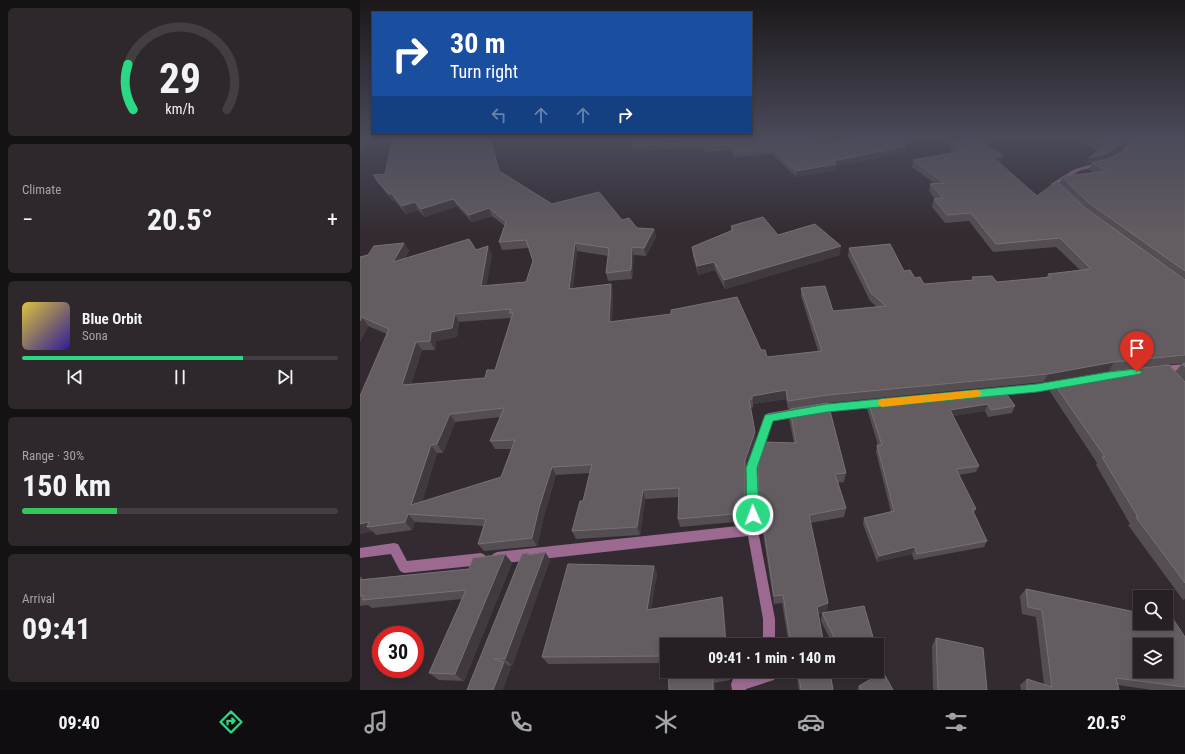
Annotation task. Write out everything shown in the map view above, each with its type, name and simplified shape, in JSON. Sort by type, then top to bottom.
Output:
[{"type":"street","points":[[1063,194],[1054,184],[1080,169]]},
{"type":"street","points":[[1151,370],[1185,367]]},
{"type":"street","points":[[1165,369],[1175,380]]},
{"type":"street","points":[[982,393],[1037,388],[1073,382]]},
{"type":"street","points":[[769,638],[769,619],[754,530],[752,468],[769,418],[827,408],[889,402]]},
{"type":"street","points":[[360,553],[394,548],[404,567],[754,530]]},
{"type":"street","points":[[516,570],[522,555]]},
{"type":"street","points":[[739,690],[738,684],[759,678]]},
{"type":"building","points":[[386,169],[499,169],[499,171],[552,204],[599,192],[622,220],[629,218],[637,228],[654,229],[644,248],[632,247],[631,270],[606,273],[609,248],[575,243],[569,289],[611,284],[609,322],[671,314],[671,310],[737,297],[761,350],[765,350],[767,357],[822,351],[801,288],[825,286],[833,311],[886,306],[871,293],[849,248],[890,244],[904,271],[910,270],[915,278],[920,277],[924,284],[974,280],[972,277],[992,276],[997,282],[1051,277],[1048,274],[1091,269],[1060,238],[996,244],[971,213],[947,215],[934,199],[943,198],[930,184],[944,183],[925,169],[1007,169],[1037,196],[1057,181],[1084,207],[1185,280],[1185,355],[1114,362],[1048,374],[828,395],[788,401],[786,390],[752,396],[752,399],[749,399],[755,432],[745,460],[745,513],[678,519],[679,488],[643,490],[637,527],[572,531],[580,501],[583,501],[592,464],[552,467],[539,508],[532,538],[478,544],[486,519],[408,514],[405,522],[367,527],[369,522],[360,524],[360,396],[389,329],[362,317],[360,321],[360,257],[368,255],[374,246],[404,243],[393,262],[469,239],[476,250],[488,246],[481,286],[526,282],[533,261],[526,240],[499,242],[506,222],[489,208],[469,215],[453,199],[421,209],[415,202],[402,206],[391,193],[389,194],[373,175],[385,174]],"holes":[[[511,309],[509,313],[513,313],[495,370],[487,370],[485,378],[402,385],[416,342],[430,341],[431,332],[452,328],[455,314]],[[504,408],[490,441],[515,440],[501,477],[411,505],[431,445],[437,444],[450,414]]]},
{"type":"building","points":[[794,169],[806,169],[796,171]]},
{"type":"building","points":[[1105,169],[1185,169],[1185,271],[1089,203],[1062,177],[1109,171]]},
{"type":"building","points":[[763,217],[778,235],[815,224],[841,246],[724,280],[714,262],[697,266],[692,247],[733,230],[731,226]]},
{"type":"building","points":[[1169,365],[1185,382],[1185,583],[1136,517],[1138,517],[1102,457],[1105,457],[1053,382],[1115,371]]},
{"type":"building","points":[[1003,389],[1015,406],[991,410],[988,404],[950,410],[979,466],[956,469],[976,509],[972,509],[987,541],[917,554],[915,547],[879,556],[864,518],[894,511],[877,445],[882,445],[868,402]]},
{"type":"building","points":[[828,403],[846,473],[835,474],[846,508],[809,515],[828,603],[817,607],[823,638],[790,638],[783,595],[774,596],[761,511],[759,511],[758,459],[764,442],[796,443],[790,409]]},
{"type":"building","points":[[545,552],[505,659],[494,659],[504,662],[493,690],[467,690],[522,554],[528,553],[528,555]]},
{"type":"building","points":[[505,554],[455,674],[429,673],[466,590],[362,600],[364,596],[360,596],[360,580],[469,569],[473,558]]},
{"type":"building","points":[[568,564],[654,566],[647,610],[722,597],[725,638],[660,638],[660,656],[542,657]]},
{"type":"building","points":[[1026,589],[1133,612],[1133,630],[1173,630],[1173,619],[1185,637],[1185,687],[1116,678],[1119,690],[1027,690],[1027,679],[1052,687],[1042,610],[1028,607]]},
{"type":"building","points":[[864,606],[873,638],[834,638],[822,613]]},
{"type":"building","points":[[936,638],[983,648],[987,690],[938,690]]},
{"type":"building","points":[[884,674],[893,690],[861,690],[859,686],[873,678],[884,678]]},
{"type":"building","points":[[668,678],[713,678],[713,690],[669,690]]},
{"type":"building","points":[[799,678],[831,678],[833,690],[801,690]]},
{"type":"slow traffic","points":[[882,403],[976,394]]},
{"type":"route","points":[[753,515],[752,468],[769,418],[827,408],[1037,388],[1109,375],[1137,372]]}]
